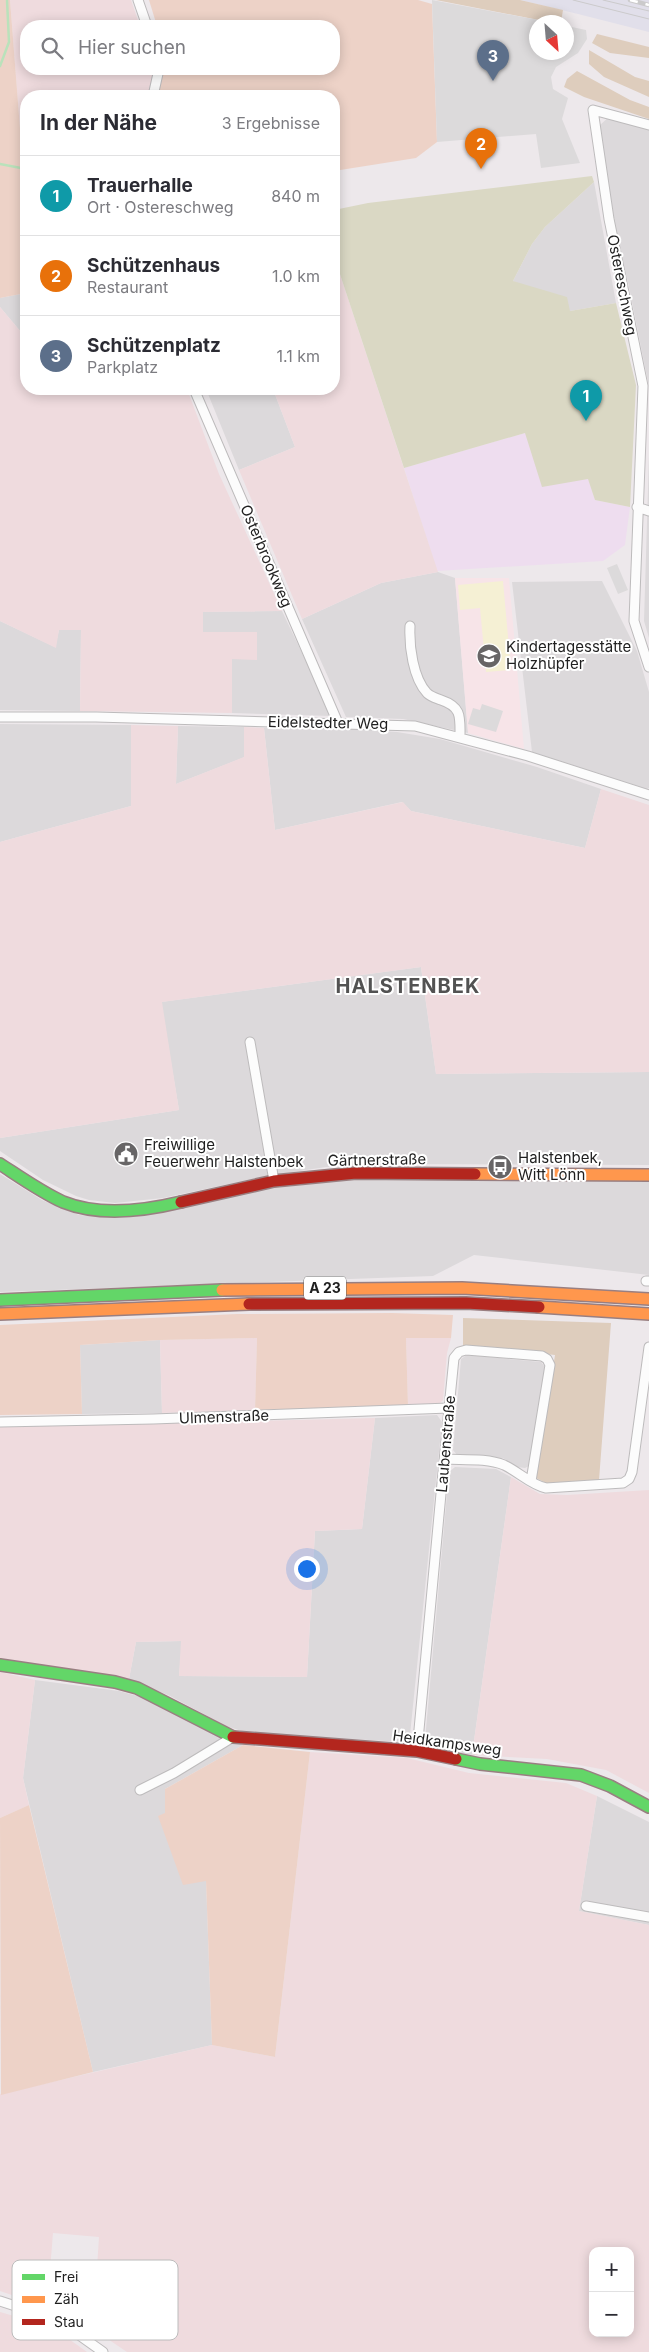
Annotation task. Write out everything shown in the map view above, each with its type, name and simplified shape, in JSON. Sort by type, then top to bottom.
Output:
[{"type":"main road","name":"Gärtnerstraße","points":[[0,1164],[64,1202],[85,1207],[125,1212],[159,1207],[274,1182],[356,1173],[649,1175]]},
{"type":"main road","name":"A 23","points":[[0,1300],[263,1288],[462,1288],[649,1299]]},
{"type":"main road","name":"A 23","points":[[0,1314],[261,1303],[466,1303],[649,1314]]},
{"type":"main road","name":"Heidkampsweg","points":[[0,1664],[115,1682],[137,1688],[233,1737],[417,1751],[480,1764],[581,1775],[610,1786],[649,1807]]},
{"type":"street","points":[[138,0],[145,20]]},
{"type":"street","points":[[155,90],[158,75]]},
{"type":"street","name":"Ostereschweg","points":[[649,124],[593,110],[610,219],[643,386],[634,621],[649,667]]},
{"type":"street","name":"Osterbrookweg","points":[[197,395],[338,722]]},
{"type":"street","points":[[637,507],[649,510]]},
{"type":"street","points":[[410,626],[409,648],[423,686],[430,695],[451,703],[456,708],[460,714],[460,737]]},
{"type":"street","name":"Eidelstedter Weg","points":[[0,718],[338,722],[415,726],[528,756],[648,794]]},
{"type":"street","points":[[250,1042],[274,1182]]},
{"type":"street","points":[[445,1459],[495,1463],[505,1466],[546,1488],[616,1485],[629,1479],[632,1472],[649,1347]]},
{"type":"street","name":"Laubenstraße","points":[[417,1751],[445,1459],[448,1408],[454,1358],[459,1352],[475,1351],[542,1356],[548,1359],[550,1365],[531,1481]]},
{"type":"street","name":"Ulmenstraße","points":[[0,1422],[153,1419],[448,1408]]},
{"type":"street","points":[[140,1790],[174,1773],[233,1737]]},
{"type":"street","points":[[586,1906],[649,1917]]},
{"type":"street","points":[[0,2301],[12,2305]]},
{"type":"street","points":[[86,2340],[103,2352]]},
{"type":"shaded area","points":[[0,0],[10,0],[20,128],[20,294],[0,298]]},
{"type":"shaded area","points":[[10,0],[131,0],[138,20],[20,20],[20,75],[153,75],[149,90],[20,90],[20,129]]},
{"type":"shaded area","points":[[149,0],[418,0],[432,4],[437,142],[416,158],[340,170],[340,90],[159,90],[163,75],[340,75],[340,20],[155,20]]},
{"type":"shaded area","points":[[432,0],[529,18],[529,60],[567,60],[556,67],[551,77],[553,89],[568,98],[562,119],[580,163],[541,168],[536,134],[437,142]]},
{"type":"shaded area","points":[[436,0],[520,0],[563,10],[562,15],[529,15],[529,18]]},
{"type":"shaded area","points":[[520,0],[649,0],[649,32],[578,14]]},
{"type":"shaded area","points":[[574,27],[586,30],[587,39],[578,53],[574,56]]},
{"type":"shaded area","points":[[597,34],[649,47],[649,58],[610,53],[592,43]]},
{"type":"shaded area","points":[[589,50],[635,77],[649,81],[649,97],[604,77],[589,64]]},
{"type":"shaded area","points":[[577,71],[630,100],[649,107],[649,119],[584,97],[564,87],[567,79]]},
{"type":"shaded area","points":[[611,115],[649,125],[649,387],[628,282],[620,259],[600,125]]},
{"type":"shaded area","points":[[592,176],[594,182],[545,227],[532,244],[513,281],[567,297],[570,311],[616,303],[636,385],[630,507],[595,500],[588,479],[542,487],[525,433],[404,468],[340,274],[340,209],[368,203]]},
{"type":"shaded area","points":[[594,182],[616,303],[570,311],[513,281],[532,244],[545,227]]},
{"type":"shaded area","points":[[340,274],[438,572],[381,583],[302,619],[239,470],[295,447],[275,395],[340,395]]},
{"type":"shaded area","points":[[20,294],[20,331],[0,307],[0,298]]},
{"type":"shaded area","points":[[0,307],[20,331],[20,395],[189,395],[219,474],[282,611],[203,612],[203,632],[257,632],[257,660],[232,659],[232,713],[80,711],[81,630],[59,630],[56,648],[0,621]]},
{"type":"shaded area","points":[[208,395],[275,395],[295,447],[239,470]]},
{"type":"shaded area","points":[[525,433],[588,478],[595,500],[630,507],[625,545],[603,561],[437,571],[404,468]]},
{"type":"shaded area","points":[[649,456],[649,638],[644,621]]},
{"type":"shaded area","points":[[617,564],[628,590],[618,594],[607,568]]},
{"type":"shaded area","points":[[438,572],[455,578],[468,733],[403,719],[346,717],[302,619],[381,583]]},
{"type":"shaded area","name":"Kindertagesstätte Holzhüpfer","points":[[455,578],[509,578],[524,749],[468,733]]},
{"type":"shaded area","points":[[503,581],[511,670],[486,672],[480,608],[460,610],[458,585]]},
{"type":"shaded area","points":[[602,581],[637,651],[649,692],[649,788],[647,789],[532,752],[512,582]]},
{"type":"shaded area","points":[[282,611],[332,716],[232,713],[232,659],[202,632],[203,612]]},
{"type":"shaded area","points":[[0,621],[55,647],[59,630],[81,630],[80,711],[0,710]]},
{"type":"shaded area","points":[[482,704],[503,711],[496,732],[468,724],[473,708],[480,710]]},
{"type":"shaded area","points":[[0,724],[131,725],[131,806],[0,842]]},
{"type":"shaded area","points":[[131,725],[178,726],[176,784],[244,757],[244,727],[264,728],[275,830],[403,802],[411,811],[585,848],[601,789],[649,805],[649,1072],[436,1074],[421,967],[162,1002],[179,1110],[0,1138],[0,842],[131,806]]},
{"type":"shaded area","points":[[178,726],[244,727],[245,757],[176,784]]},
{"type":"shaded area","points":[[264,728],[354,729],[397,732],[440,739],[537,767],[601,789],[585,848],[411,811],[402,802],[275,830]]},
{"type":"shaded area","points":[[421,967],[436,1074],[649,1072],[649,1165],[402,1164],[326,1167],[267,1176],[163,1198],[115,1203],[89,1200],[76,1196],[43,1180],[0,1151],[0,1138],[179,1110],[161,1002]]},
{"type":"shaded area","points":[[0,1174],[42,1200],[79,1215],[123,1217],[266,1189],[359,1179],[649,1180],[649,1275],[474,1255],[433,1276],[0,1292]]},
{"type":"shaded area","points":[[392,1313],[453,1315],[451,1338],[406,1338],[408,1406],[255,1410],[257,1338],[160,1340],[80,1345],[82,1414],[0,1415],[0,1325],[237,1314]]},
{"type":"shaded area","points":[[463,1318],[611,1323],[599,1480],[548,1484],[536,1478],[555,1355],[463,1345]]},
{"type":"shaded area","points":[[257,1338],[255,1410],[162,1413],[160,1340]]},
{"type":"shaded area","points":[[406,1338],[451,1338],[447,1353],[443,1400],[439,1404],[408,1406]]},
{"type":"shaded area","points":[[160,1340],[162,1413],[82,1414],[80,1345]]},
{"type":"shaded area","points":[[467,1355],[541,1362],[545,1367],[529,1466],[525,1468],[517,1467],[503,1458],[457,1455],[453,1450],[461,1359]]},
{"type":"shaded area","points":[[437,1415],[442,1422],[410,1735],[403,1742],[248,1733],[226,1726],[170,1696],[129,1679],[136,1642],[182,1641],[179,1676],[307,1677],[315,1531],[362,1529],[375,1418]]},
{"type":"shaded area","points":[[375,1418],[362,1529],[315,1531],[307,1677],[179,1676],[181,1641],[136,1642],[129,1679],[0,1658],[0,1427]]},
{"type":"shaded area","points":[[455,1467],[496,1469],[511,1477],[472,1755],[431,1749],[425,1740],[449,1472]]},
{"type":"shaded area","points":[[511,1477],[540,1494],[567,1495],[649,1490],[649,1793],[606,1770],[547,1759],[472,1755]]},
{"type":"shaded area","points":[[0,1672],[35,1680],[23,1778],[29,1805],[0,1818]]},
{"type":"shaded area","points":[[35,1680],[119,1691],[141,1697],[218,1736],[243,1745],[165,1789],[206,1881],[212,2045],[93,2072],[23,1778]]},
{"type":"shaded area","points":[[243,1745],[310,1752],[275,2057],[212,2045],[206,1881],[183,1885],[158,1816],[165,1813],[165,1789]]},
{"type":"shaded area","points":[[310,1752],[407,1758],[469,1773],[566,1783],[597,1796],[579,1911],[649,1925],[649,2352],[127,2352],[109,2340],[178,2340],[178,2260],[98,2260],[99,2237],[53,2233],[51,2260],[12,2260],[12,2295],[0,2291],[0,2094],[212,2045],[275,2057]]},
{"type":"shaded area","points":[[597,1796],[649,1822],[649,1925],[579,1911]]},
{"type":"shaded area","points":[[29,1805],[93,2072],[1,2095],[0,1818]]},
{"type":"shaded area","points":[[0,2312],[12,2315],[12,2340],[70,2340],[87,2352],[0,2352]]},
{"type":"waterway","points":[[0,66],[9,42],[7,0]]},
{"type":"waterway","points":[[0,164],[20,168]]},
{"type":"tram line","points":[[573,0],[649,19]]},
{"type":"tram line","points":[[603,0],[649,11]]},
{"type":"railway","points":[[630,0],[649,5]]},
{"type":"traffic: fast","points":[[0,1164],[47,1194],[77,1207],[92,1210],[122,1211],[152,1208],[181,1202]]},
{"type":"traffic: fast","points":[[0,1300],[222,1290]]},
{"type":"traffic: fast","points":[[0,1665],[115,1682],[137,1688],[233,1737]]},
{"type":"traffic: fast","points":[[456,1759],[480,1764],[581,1775],[610,1786],[649,1807]]},
{"type":"traffic: slow","points":[[475,1174],[649,1175]]},
{"type":"traffic: slow","points":[[222,1290],[462,1288],[649,1299]]},
{"type":"traffic: slow","points":[[0,1314],[249,1304]]},
{"type":"traffic: slow","points":[[539,1307],[649,1314]]},
{"type":"traffic: jam","points":[[181,1202],[274,1181],[356,1173],[475,1174]]},
{"type":"traffic: jam","points":[[249,1304],[466,1303],[539,1307]]},
{"type":"traffic: jam","points":[[233,1737],[417,1751],[456,1759]]},
{"type":"place","name":"Schützenplatz","points":[[493,81]]},
{"type":"place","name":"Schützenhaus","points":[[481,169]]},
{"type":"place","name":"Trauerhalle","points":[[586,421]]},
{"type":"place","name":"Kindertagesstätte Holzhüpfer","points":[[489,656]]},
{"type":"place","name":"Freiwillige Feuerwehr Halstenbek","points":[[126,1154]]},
{"type":"place","name":"Halstenbek, Witt Lönn","points":[[500,1167]]},
{"type":"district","name":"HALSTENBEK","points":[[408,986]]}]
